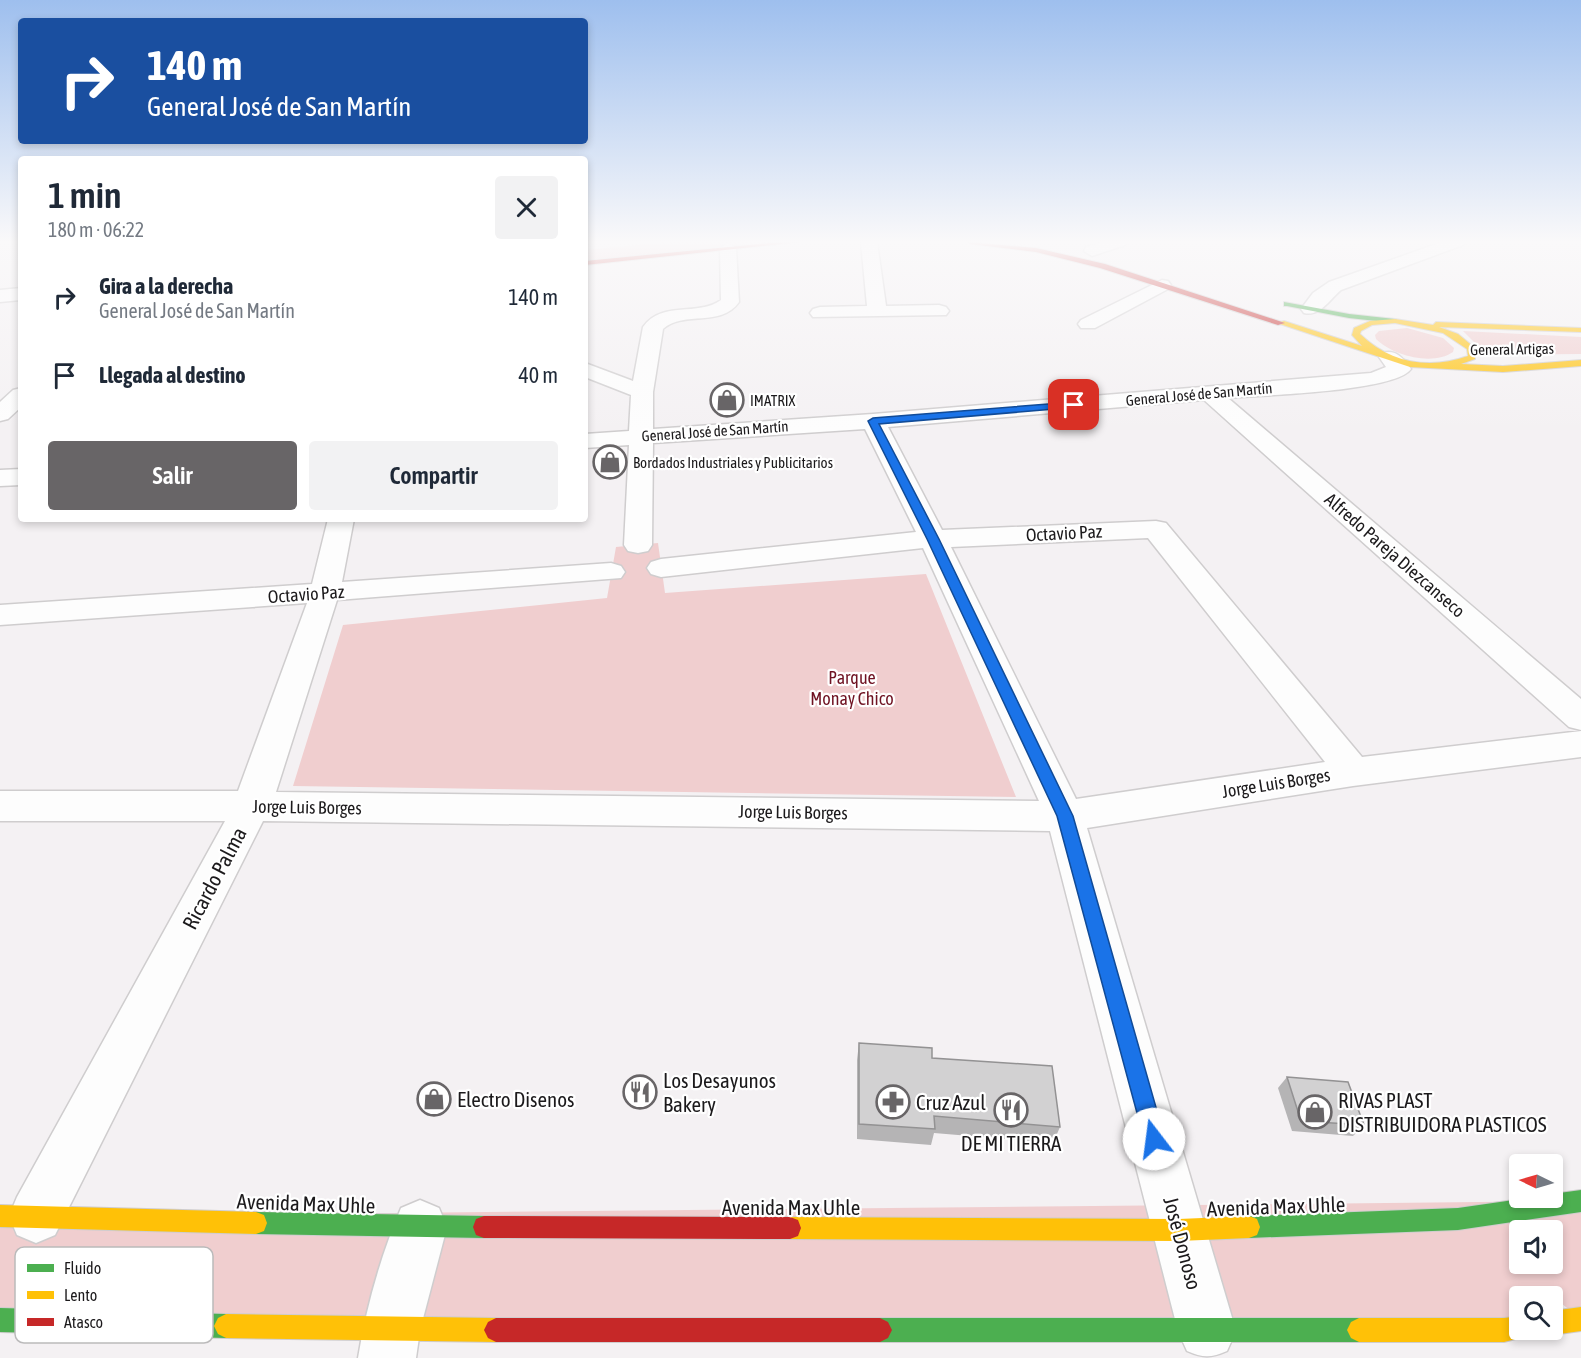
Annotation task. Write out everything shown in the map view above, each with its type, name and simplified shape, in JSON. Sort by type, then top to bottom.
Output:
[{"type":"street","points":[[638,545],[639,436],[642,392],[653,327],[658,321],[670,316],[716,310],[727,305]]},
{"type":"street","points":[[877,305],[878,312]]},
{"type":"street","points":[[1088,324],[1117,305]]},
{"type":"street","name":"General Artigas","points":[[1241,305],[1383,355],[1417,364],[1503,369],[1581,363]]},
{"type":"street","name":"General Artigas","points":[[1294,305],[1410,323],[1581,330]]},
{"type":"street","points":[[1311,309],[1314,305]]},
{"type":"street","points":[[820,313],[939,311]]},
{"type":"street","name":"General Artigas","points":[[1383,355],[1359,341],[1356,335],[1357,330],[1370,323],[1395,321]]},
{"type":"street","name":"General Artigas","points":[[1410,323],[1439,330],[1469,346],[1473,352],[1472,357],[1466,361],[1444,366]]},
{"type":"street","name":"General José de San Martín","points":[[588,441],[873,421],[1374,379],[1400,369],[1383,355]]},
{"type":"street","points":[[588,370],[642,392]]},
{"type":"street","name":"Alfredo Pareja Diezcanseco","points":[[1209,393],[1581,718]]},
{"type":"street","points":[[0,414],[18,398]]},
{"type":"street","name":"José Donoso","points":[[873,421],[933,539],[1065,816],[1207,1330]]},
{"type":"street","points":[[0,478],[18,477]]},
{"type":"street","name":"Ricardo Palma","points":[[18,1216],[252,806],[325,593],[340,522]]},
{"type":"street","name":"Octavio Paz","points":[[661,568],[933,539],[1156,529],[1353,772]]},
{"type":"street","name":"Octavio Paz","points":[[0,615],[611,572]]},
{"type":"street","name":"Jorge Luis Borges","points":[[0,806],[252,806],[1065,816],[1353,772],[1581,744]]},
{"type":"street","name":"Avenida Max Uhle","points":[[18,1216],[420,1227],[1179,1230],[1458,1219],[1581,1201]]},
{"type":"street","points":[[389,1344],[420,1227]]},
{"type":"street","points":[[1563,1321],[1581,1319]]},
{"type":"street","points":[[0,1320],[15,1321]]},
{"type":"street","points":[[213,1333],[389,1344],[1207,1330],[1509,1329]]},
{"type":"green space","points":[[1407,328],[1443,338],[1454,348],[1453,352],[1445,356],[1424,359],[1392,350],[1376,339],[1375,335],[1379,331]]},
{"type":"green space","points":[[1463,331],[1581,337],[1581,354],[1487,355]]},
{"type":"green space","name":"Parque Monay Chico","points":[[658,543],[665,593],[926,574],[1016,797],[293,786],[343,625],[607,598],[616,547]]},
{"type":"green space","points":[[1563,1201],[1581,1201],[1581,1319],[1563,1305],[1563,1286],[1509,1286],[1509,1328],[213,1321],[213,1247],[15,1247],[15,1320],[0,1320],[0,1217],[1509,1202],[1509,1208],[1563,1208]]},
{"type":"building","points":[[859,1043],[932,1048],[932,1058],[1052,1066],[1060,1127],[934,1116],[935,1129],[859,1124]]},
{"type":"building","points":[[1287,1077],[1348,1082],[1364,1125],[1301,1121]]},
{"type":"traffic: fast","points":[[1294,305],[1349,316],[1395,321]]},
{"type":"traffic: fast","points":[[1249,1227],[1458,1219],[1581,1201]]},
{"type":"traffic: fast","points":[[256,1223],[484,1227]]},
{"type":"traffic: fast","points":[[0,1320],[15,1320]]},
{"type":"traffic: fast","points":[[213,1326],[226,1326]]},
{"type":"traffic: fast","points":[[880,1330],[1359,1330]]},
{"type":"traffic: slow","points":[[1395,321],[1445,331],[1471,348],[1472,357],[1442,365],[1410,364],[1380,354],[1356,335],[1357,330],[1370,323],[1395,321]]},
{"type":"traffic: slow","points":[[1281,323],[1377,353]]},
{"type":"traffic: slow","points":[[1436,324],[1581,330]]},
{"type":"traffic: slow","points":[[1449,366],[1503,369],[1581,363]]},
{"type":"traffic: slow","points":[[0,1216],[256,1223]]},
{"type":"traffic: slow","points":[[790,1228],[1179,1230],[1249,1227]]},
{"type":"traffic: slow","points":[[1563,1321],[1581,1319]]},
{"type":"traffic: slow","points":[[226,1326],[496,1330]]},
{"type":"traffic: slow","points":[[1359,1330],[1509,1329]]},
{"type":"traffic: jam","points":[[1226,305],[1281,323]]},
{"type":"traffic: jam","points":[[484,1227],[790,1228]]},
{"type":"traffic: jam","points":[[496,1330],[880,1330]]},
{"type":"place","name":"IMATRIX","points":[[727,400]]},
{"type":"place","name":"Bordados Industriales y Publicitarios","points":[[610,462]]},
{"type":"place","name":"Los Desayunos Bakery","points":[[640,1092]]},
{"type":"place","name":"Electro Disenos","points":[[434,1099]]},
{"type":"place","name":"Cruz Azul","points":[[893,1102]]},
{"type":"place","name":"DE MI TIERRA","points":[[1011,1110]]},
{"type":"place","name":"RIVAS PLAST DISTRIBUIDORA PLASTICOS","points":[[1315,1112]]},
{"type":"route","points":[[1074,405],[873,421],[933,539],[1065,816],[1154,1139]]}]
